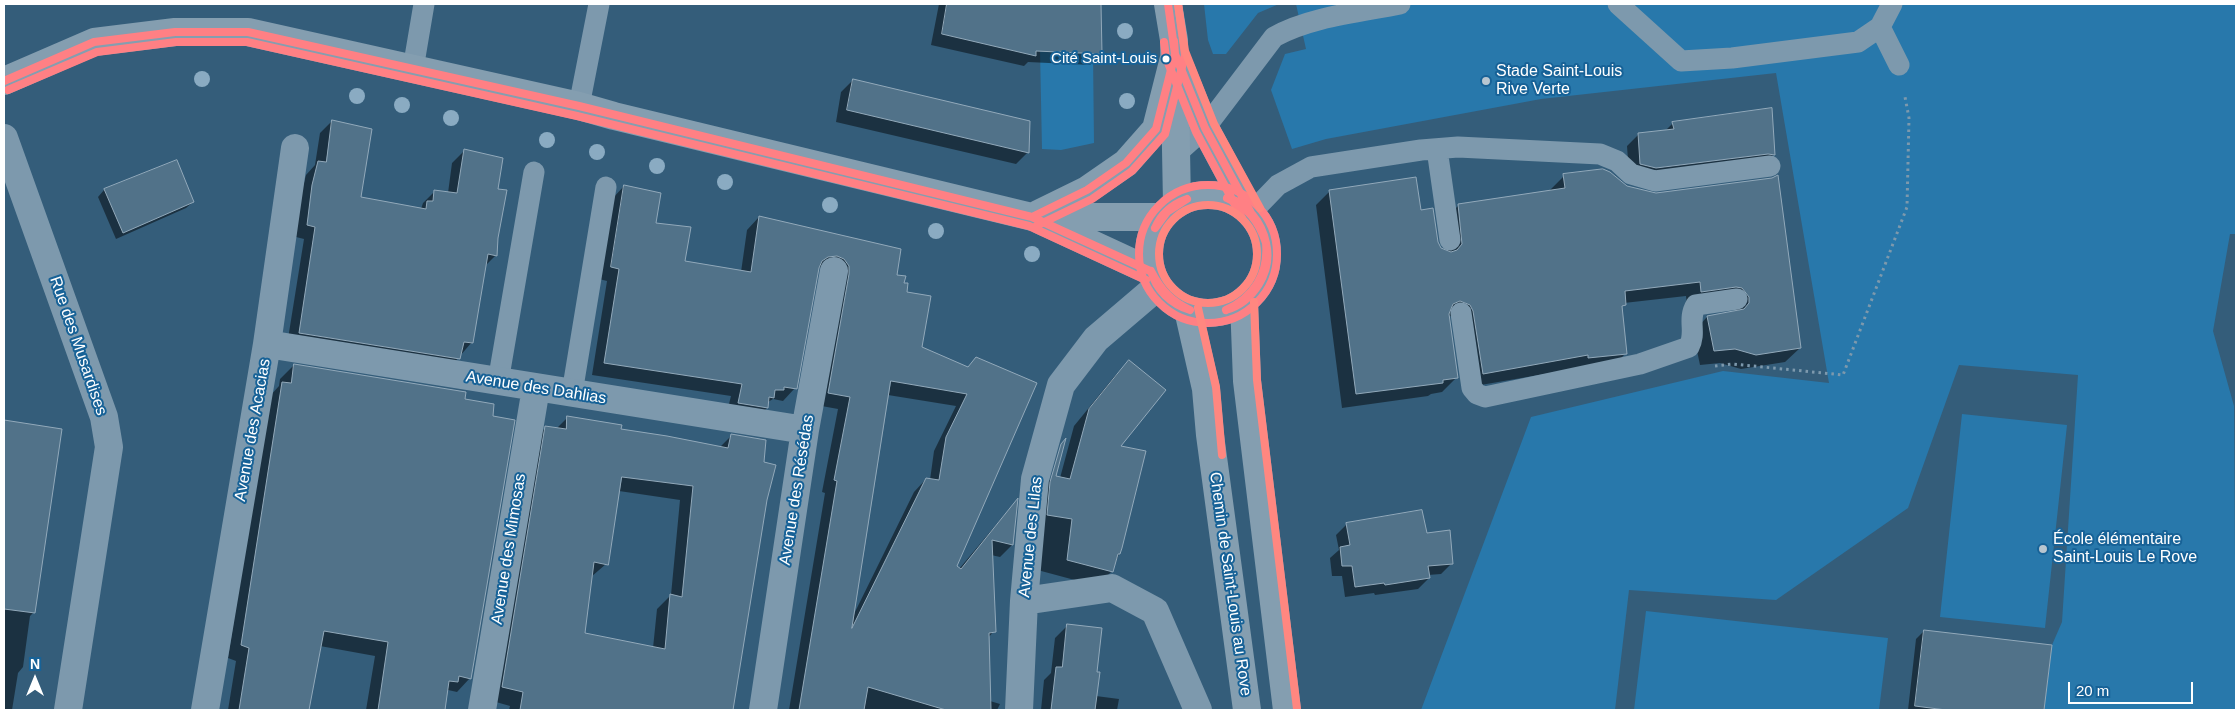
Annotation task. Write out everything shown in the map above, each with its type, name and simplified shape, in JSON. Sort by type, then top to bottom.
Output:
[{"type":"main road","points":[[1168,4],[1175,54],[1176,154],[1169,210],[1152,233],[1148,252],[1154,279],[1171,302],[1188,310],[1208,314],[1226,311],[1244,302],[1257,288],[1265,269],[1267,249],[1262,229],[1251,213],[1205,128],[1175,54]]},
{"type":"main road","points":[[4,81],[94,42],[175,32],[248,32],[579,106],[1032,217],[1154,279]]},
{"type":"main road","points":[[1032,217],[1087,190],[1126,163],[1156,129],[1175,54]]},
{"type":"main road","points":[[1032,217],[1169,210],[1196,196],[1215,195],[1234,201],[1251,213]]},
{"type":"main road","points":[[1244,302],[1247,381],[1287,710]]},
{"type":"main road","name":"Chemin de Saint-Louis au Rove","points":[[1188,310],[1206,389],[1210,435],[1247,710]]},
{"type":"street","name":"Rue des Musardises","points":[[4,138],[104,417],[108,447],[68,710]]},
{"type":"street","name":"Avenue des Acacias","points":[[205,710],[267,344],[295,148]]},
{"type":"street","name":"Avenue des Résédas","points":[[764,710],[805,430],[834,271]]},
{"type":"street","name":"Avenue des Lilas","points":[[1020,710],[1024,601],[1035,479],[1061,385],[1096,339],[1154,279]]},
{"type":"street","name":"Avenue des Dahlias","points":[[267,344],[805,430]]},
{"type":"street","name":"Avenue des Mimosas","points":[[482,710],[536,388]]},
{"type":"street","points":[[1024,601],[1112,588],[1155,611],[1198,710]]},
{"type":"lane","points":[[413,69],[424,4]]},
{"type":"lane","points":[[579,106],[600,4]]},
{"type":"lane","points":[[1176,154],[1205,128],[1274,37],[1288,28],[1400,4]]},
{"type":"lane","points":[[1618,4],[1681,61],[1732,58],[1858,42],[1880,27],[1892,4]]},
{"type":"lane","points":[[1880,27],[1899,65]]},
{"type":"lane","points":[[1251,213],[1278,185],[1311,167],[1458,147],[1600,154],[1617,161],[1631,174],[1654,181],[1770,166]]},
{"type":"lane","points":[[1437,149],[1450,240]]},
{"type":"lane","points":[[498,382],[534,172]]},
{"type":"lane","points":[[572,393],[606,187]]},
{"type":"lane","points":[[1461,313],[1472,388],[1477,394],[1485,397],[1640,364],[1688,347],[1693,339],[1690,314],[1696,305],[1737,299]]},
{"type":"path","points":[[1711,367],[1733,364],[1842,375],[1907,207],[1909,118],[1899,65]]},
{"type":"shaded area","points":[[1204,4],[1279,4],[1258,13],[1226,54],[1213,54],[1208,40]]},
{"type":"shaded area","points":[[1296,4],[2236,4],[2236,234],[2230,234],[2213,331],[2234,406],[2236,710],[2044,710],[2052,645],[2062,622],[2078,375],[1959,365],[1908,508],[1776,600],[1629,590],[1615,710],[1421,710],[1531,417],[1723,371],[1829,383],[1776,73],[1541,99],[1326,139],[1292,149],[1271,90],[1285,54],[1306,49]]},
{"type":"shaded area","points":[[1040,51],[1093,54],[1094,143],[1061,150],[1042,149]]},
{"type":"shaded area","points":[[1962,414],[2067,425],[2045,628],[1940,617]]},
{"type":"shaded area","points":[[1646,611],[1888,638],[1879,710],[1634,710]]},
{"type":"building","points":[[947,4],[1101,4],[1102,54],[1036,51],[1036,56],[942,34]]},
{"type":"building","points":[[853,79],[1030,121],[1029,153],[847,110]]},
{"type":"building","points":[[1772,108],[1775,155],[1768,154],[1656,168],[1640,164],[1638,133],[1674,129],[1672,122]]},
{"type":"building","points":[[332,120],[372,129],[361,197],[426,209],[427,201],[433,201],[434,190],[457,193],[464,149],[503,158],[498,189],[507,190],[498,238],[497,256],[488,254],[473,343],[464,342],[460,359],[299,333],[315,227],[307,225],[312,185],[318,161],[326,162]]},
{"type":"building","points":[[177,160],[194,202],[123,233],[104,189]]},
{"type":"building","points":[[1603,169],[1610,172],[1627,186],[1656,193],[1772,178],[1778,175],[1801,348],[1756,355],[1735,349],[1714,351],[1707,316],[1744,309],[1749,303],[1749,297],[1742,288],[1736,287],[1701,292],[1700,282],[1625,291],[1626,305],[1622,306],[1627,354],[1588,358],[1588,355],[1483,374],[1473,311],[1470,305],[1460,301],[1453,304],[1449,314],[1458,378],[1443,380],[1443,383],[1356,394],[1329,190],[1416,177],[1421,210],[1433,208],[1438,242],[1441,248],[1451,252],[1457,250],[1462,244],[1458,204],[1565,188],[1563,174]]},
{"type":"building","points":[[624,185],[661,193],[656,223],[691,227],[685,261],[751,272],[759,216],[901,249],[897,275],[906,276],[904,283],[908,283],[907,292],[931,296],[922,347],[968,367],[976,357],[1037,383],[957,566],[961,569],[1018,498],[1013,545],[992,540],[996,632],[989,633],[991,710],[946,710],[868,687],[864,710],[799,710],[837,481],[834,480],[850,397],[828,393],[849,274],[849,266],[844,259],[837,256],[828,257],[822,261],[819,268],[797,389],[784,387],[784,390],[775,390],[774,398],[769,397],[768,408],[738,403],[742,384],[604,363],[619,269],[611,267]],"holes":[[[891,381],[967,394],[946,437],[939,480],[926,478],[852,628]]]},
{"type":"building","points":[[1129,360],[1166,390],[1121,446],[1146,451],[1122,548],[1120,554],[1118,554],[1113,572],[1067,560],[1072,519],[1047,515],[1050,482],[1061,444],[1066,438],[1056,476],[1070,479],[1089,409]]},
{"type":"building","points":[[294,364],[466,392],[465,399],[494,404],[493,416],[515,420],[471,679],[459,676],[458,682],[449,681],[445,710],[378,710],[388,642],[324,631],[309,710],[239,710],[249,648],[241,645],[282,382],[291,383]]},
{"type":"building","points":[[567,416],[622,425],[621,429],[728,448],[731,434],[766,440],[764,462],[776,465],[767,500],[733,710],[520,710],[523,692],[502,687],[545,426],[566,429]],"holes":[[[622,477],[693,486],[682,597],[670,594],[665,649],[585,633],[594,562],[608,565]]]},
{"type":"building","points":[[4,420],[62,429],[35,613],[4,609]]},
{"type":"building","points":[[1422,510],[1427,533],[1450,530],[1453,564],[1428,566],[1430,578],[1385,585],[1384,583],[1355,587],[1352,566],[1342,566],[1340,547],[1350,545],[1346,523]]},
{"type":"building","points":[[1067,624],[1102,628],[1097,672],[1100,672],[1095,710],[1051,710],[1056,667],[1062,667]]},
{"type":"building","points":[[1924,630],[2052,645],[2044,710],[1946,710],[1915,706]]},
{"type":"transit line","points":[[1032,217],[1087,190],[1126,163],[1156,129],[1175,54],[1168,4]]},
{"type":"transit line","points":[[1036,226],[1092,199],[1132,171],[1165,134],[1185,55],[1178,4]]},
{"type":"transit line","points":[[1178,4],[1185,51],[1214,124],[1260,208]]},
{"type":"transit line","points":[[4,81],[94,42],[175,32],[248,32],[579,106],[1032,217],[1150,271]]},
{"type":"transit line","points":[[1174,41],[1175,54],[1205,128],[1251,213]]},
{"type":"transit line","points":[[8,90],[97,52],[176,42],[247,42],[577,116],[1029,226],[1146,280]]},
{"type":"transit line","points":[[1164,42],[1166,58],[1196,132],[1242,218]]},
{"type":"transit line","points":[[1208,185],[1234,190],[1257,205],[1272,228],[1277,254],[1272,280],[1257,303],[1234,318],[1208,323],[1182,318],[1159,303],[1144,280],[1139,254],[1144,228],[1159,205],[1182,190],[1208,185]]},
{"type":"transit line","points":[[1227,198],[1241,204],[1253,215],[1261,228],[1266,243]]},
{"type":"transit line","points":[[1227,198],[1241,206],[1252,216],[1260,228],[1266,243]]},
{"type":"transit line","points":[[1155,228],[1168,210],[1187,199]]},
{"type":"transit line","points":[[1155,228],[1167,212],[1187,199]]},
{"type":"transit line","points":[[1208,205],[1227,209],[1242,220],[1253,235],[1257,254],[1253,273],[1242,288],[1227,299],[1208,303],[1189,299],[1174,288],[1163,273],[1159,254],[1163,235],[1174,220],[1189,209],[1208,205]]},
{"type":"transit line","points":[[1226,310],[1244,299],[1257,284],[1265,265],[1266,243]]},
{"type":"transit line","points":[[1226,310],[1245,300],[1259,284],[1264,275],[1266,265],[1266,243]]},
{"type":"transit line","points":[[1151,271],[1167,294],[1177,303],[1190,310]]},
{"type":"transit line","points":[[1151,271],[1153,278],[1165,295],[1177,304],[1190,310]]},
{"type":"transit line","points":[[1254,302],[1257,380],[1297,709]]},
{"type":"transit line","points":[[1198,308],[1216,387],[1222,455]]},
{"type":"place","name":"Cité Saint-Louis","points":[[1166,59]]},
{"type":"place","name":"Stade Saint-Louis Rive Verte","points":[[1486,81]]},
{"type":"place","name":"École élémentaire Saint-Louis Le Rove","points":[[2043,549]]}]
